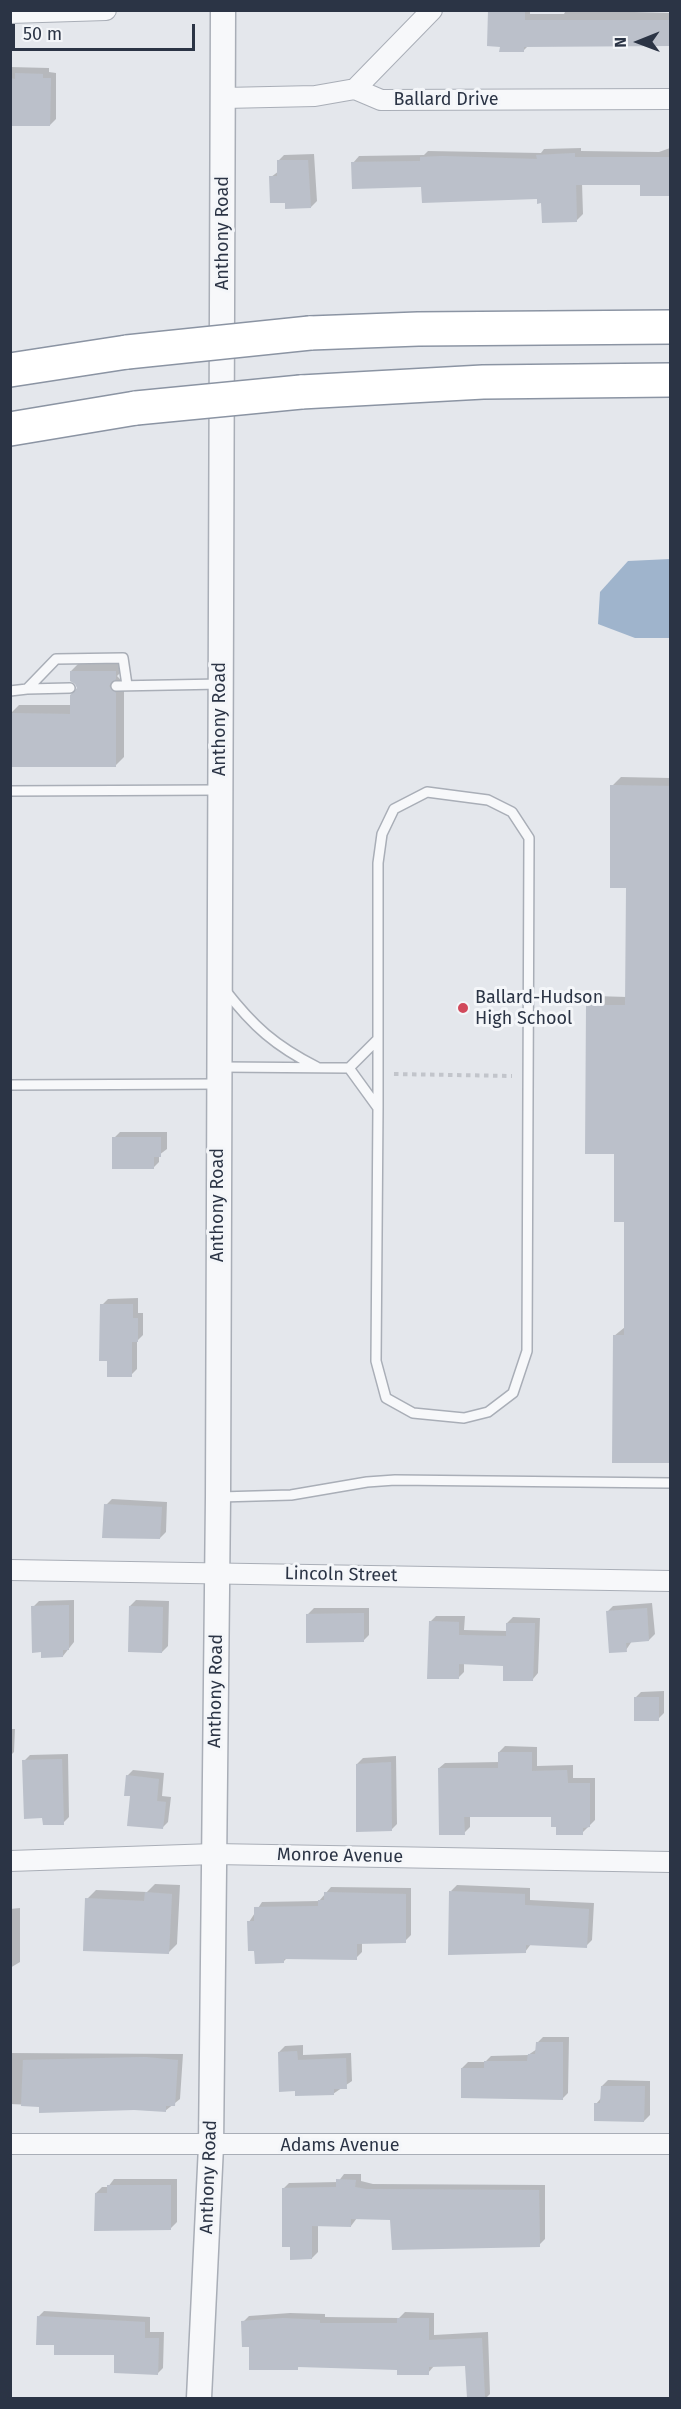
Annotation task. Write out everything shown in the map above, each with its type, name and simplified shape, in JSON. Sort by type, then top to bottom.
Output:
[{"type":"highway","points":[[10,370],[127,352],[310,333],[418,329],[670,327]]},
{"type":"highway","points":[[10,429],[136,408],[300,392],[483,382],[670,380]]},
{"type":"street","points":[[10,13],[106,10]]},
{"type":"street","name":"Anthony Road","points":[[199,2398],[211,2146],[218,1497],[223,10]]},
{"type":"street","points":[[355,89],[432,10]]},
{"type":"street","name":"Ballard Drive","points":[[224,98],[305,96],[355,89],[381,100],[670,99]]},
{"type":"street","name":"Lincoln Street","points":[[10,1570],[670,1581]]},
{"type":"street","name":"Monroe Avenue","points":[[10,1861],[214,1854],[670,1862]]},
{"type":"street","name":"Adams Avenue","points":[[10,2144],[211,2146],[670,2144]]},
{"type":"lane","points":[[27,689],[56,659],[123,658],[127,685]]},
{"type":"lane","points":[[116,686],[221,684]]},
{"type":"lane","points":[[10,691],[70,688]]},
{"type":"lane","points":[[10,791],[220,790]]},
{"type":"lane","points":[[427,792],[488,800],[512,812],[529,838],[527,1351],[513,1393],[488,1412],[464,1418],[414,1413],[386,1398],[376,1361],[378,1039],[378,863],[382,834],[394,809],[427,792]]},
{"type":"lane","points":[[219,983],[260,1032],[291,1054],[319,1068]]},
{"type":"lane","points":[[10,1085],[349,1068],[378,1039]]},
{"type":"lane","points":[[349,1068],[378,1108]]},
{"type":"lane","points":[[218,1497],[291,1495],[367,1482],[395,1480],[670,1483]]},
{"type":"path","points":[[378,1074],[529,1076]]},
{"type":"water","points":[[670,559],[670,638],[635,638],[598,624],[600,592],[628,561]]},
{"type":"building","points":[[488,10],[525,10],[525,20],[670,20],[670,46],[524,47],[524,52],[499,52],[500,47],[487,46]]},
{"type":"building","points":[[15,73],[43,74],[43,78],[51,78],[50,126],[10,126],[10,78],[15,79]]},
{"type":"building","points":[[575,153],[575,157],[670,157],[670,196],[640,196],[640,185],[576,185],[577,222],[542,223],[541,203],[537,204],[537,199],[422,203],[421,187],[352,189],[351,162],[420,161],[420,157],[442,156],[537,159],[536,155]]},
{"type":"building","points":[[277,160],[308,160],[311,208],[285,209],[285,203],[270,203],[269,176],[277,176]]},
{"type":"building","points":[[70,671],[116,671],[116,679],[109,686],[116,693],[116,767],[10,767],[10,713],[70,714],[70,695],[77,688],[70,681]]},
{"type":"building","points":[[610,785],[670,786],[670,1463],[612,1463],[613,1335],[624,1335],[624,1222],[614,1222],[614,1154],[585,1154],[586,1005],[625,1005],[626,888],[610,888]]},
{"type":"building","points":[[112,1137],[161,1137],[161,1157],[154,1157],[154,1169],[112,1169]]},
{"type":"building","points":[[100,1304],[133,1304],[133,1318],[138,1318],[138,1342],[132,1342],[132,1377],[107,1377],[107,1361],[99,1361]]},
{"type":"building","points":[[104,1504],[162,1507],[160,1539],[102,1538]]},
{"type":"building","points":[[69,1605],[69,1650],[63,1650],[63,1657],[41,1658],[41,1652],[32,1653],[31,1606]]},
{"type":"building","points":[[129,1606],[163,1607],[162,1653],[128,1652]]},
{"type":"building","points":[[647,1608],[649,1641],[626,1643],[627,1652],[609,1653],[606,1611]]},
{"type":"building","points":[[364,1613],[364,1642],[306,1643],[306,1614]]},
{"type":"building","points":[[429,1621],[459,1622],[459,1635],[506,1636],[506,1623],[535,1623],[533,1681],[503,1681],[503,1666],[459,1664],[459,1679],[427,1679]]},
{"type":"building","points":[[634,1697],[659,1697],[659,1721],[634,1721]]},
{"type":"building","points":[[498,1752],[532,1752],[532,1771],[567,1770],[568,1783],[590,1783],[590,1827],[583,1828],[583,1835],[556,1835],[556,1827],[551,1827],[551,1817],[464,1817],[465,1835],[439,1835],[438,1768],[498,1768]]},
{"type":"building","points":[[62,1759],[64,1825],[43,1825],[42,1818],[24,1819],[22,1760]]},
{"type":"building","points":[[391,1762],[392,1831],[356,1832],[356,1764]]},
{"type":"building","points":[[126,1775],[159,1779],[157,1801],[166,1802],[163,1829],[127,1826],[130,1796],[124,1796]]},
{"type":"building","points":[[449,1891],[525,1894],[525,1905],[589,1909],[587,1948],[526,1945],[526,1953],[448,1955]]},
{"type":"building","points":[[145,1892],[172,1894],[169,1954],[83,1951],[85,1898],[144,1901]]},
{"type":"building","points":[[324,1892],[406,1894],[406,1943],[357,1944],[357,1960],[284,1959],[284,1963],[255,1964],[254,1951],[248,1951],[247,1921],[254,1921],[254,1907],[318,1906],[318,1900],[324,1900]]},
{"type":"building","points":[[536,2042],[563,2042],[563,2100],[461,2098],[461,2068],[484,2068],[484,2061],[527,2061],[528,2054],[535,2054]]},
{"type":"building","points":[[297,2051],[298,2060],[346,2058],[347,2089],[334,2089],[334,2095],[295,2096],[295,2091],[279,2092],[278,2052]]},
{"type":"building","points":[[145,2057],[178,2060],[175,2106],[166,2106],[166,2112],[134,2110],[39,2113],[39,2107],[21,2106],[23,2060]]},
{"type":"building","points":[[601,2086],[645,2086],[644,2122],[594,2121],[594,2103],[600,2103]]},
{"type":"building","points":[[336,2179],[356,2180],[355,2187],[366,2189],[539,2190],[540,2247],[392,2250],[390,2220],[351,2219],[351,2227],[312,2226],[312,2259],[290,2260],[290,2247],[282,2247],[282,2188],[336,2187]]},
{"type":"building","points":[[107,2185],[171,2185],[171,2230],[94,2231],[95,2193],[107,2193]]},
{"type":"building","points":[[37,2316],[145,2322],[145,2338],[159,2338],[158,2375],[114,2373],[114,2355],[54,2355],[54,2345],[36,2345]]},
{"type":"building","points":[[283,2318],[320,2320],[320,2323],[397,2323],[397,2318],[429,2318],[429,2340],[482,2338],[485,2398],[467,2398],[465,2366],[429,2367],[429,2375],[397,2375],[397,2370],[298,2367],[298,2370],[249,2370],[249,2347],[242,2347],[241,2321]]},
{"type":"place","name":"Ballard-Hudson High School","points":[[463,1008]]}]
